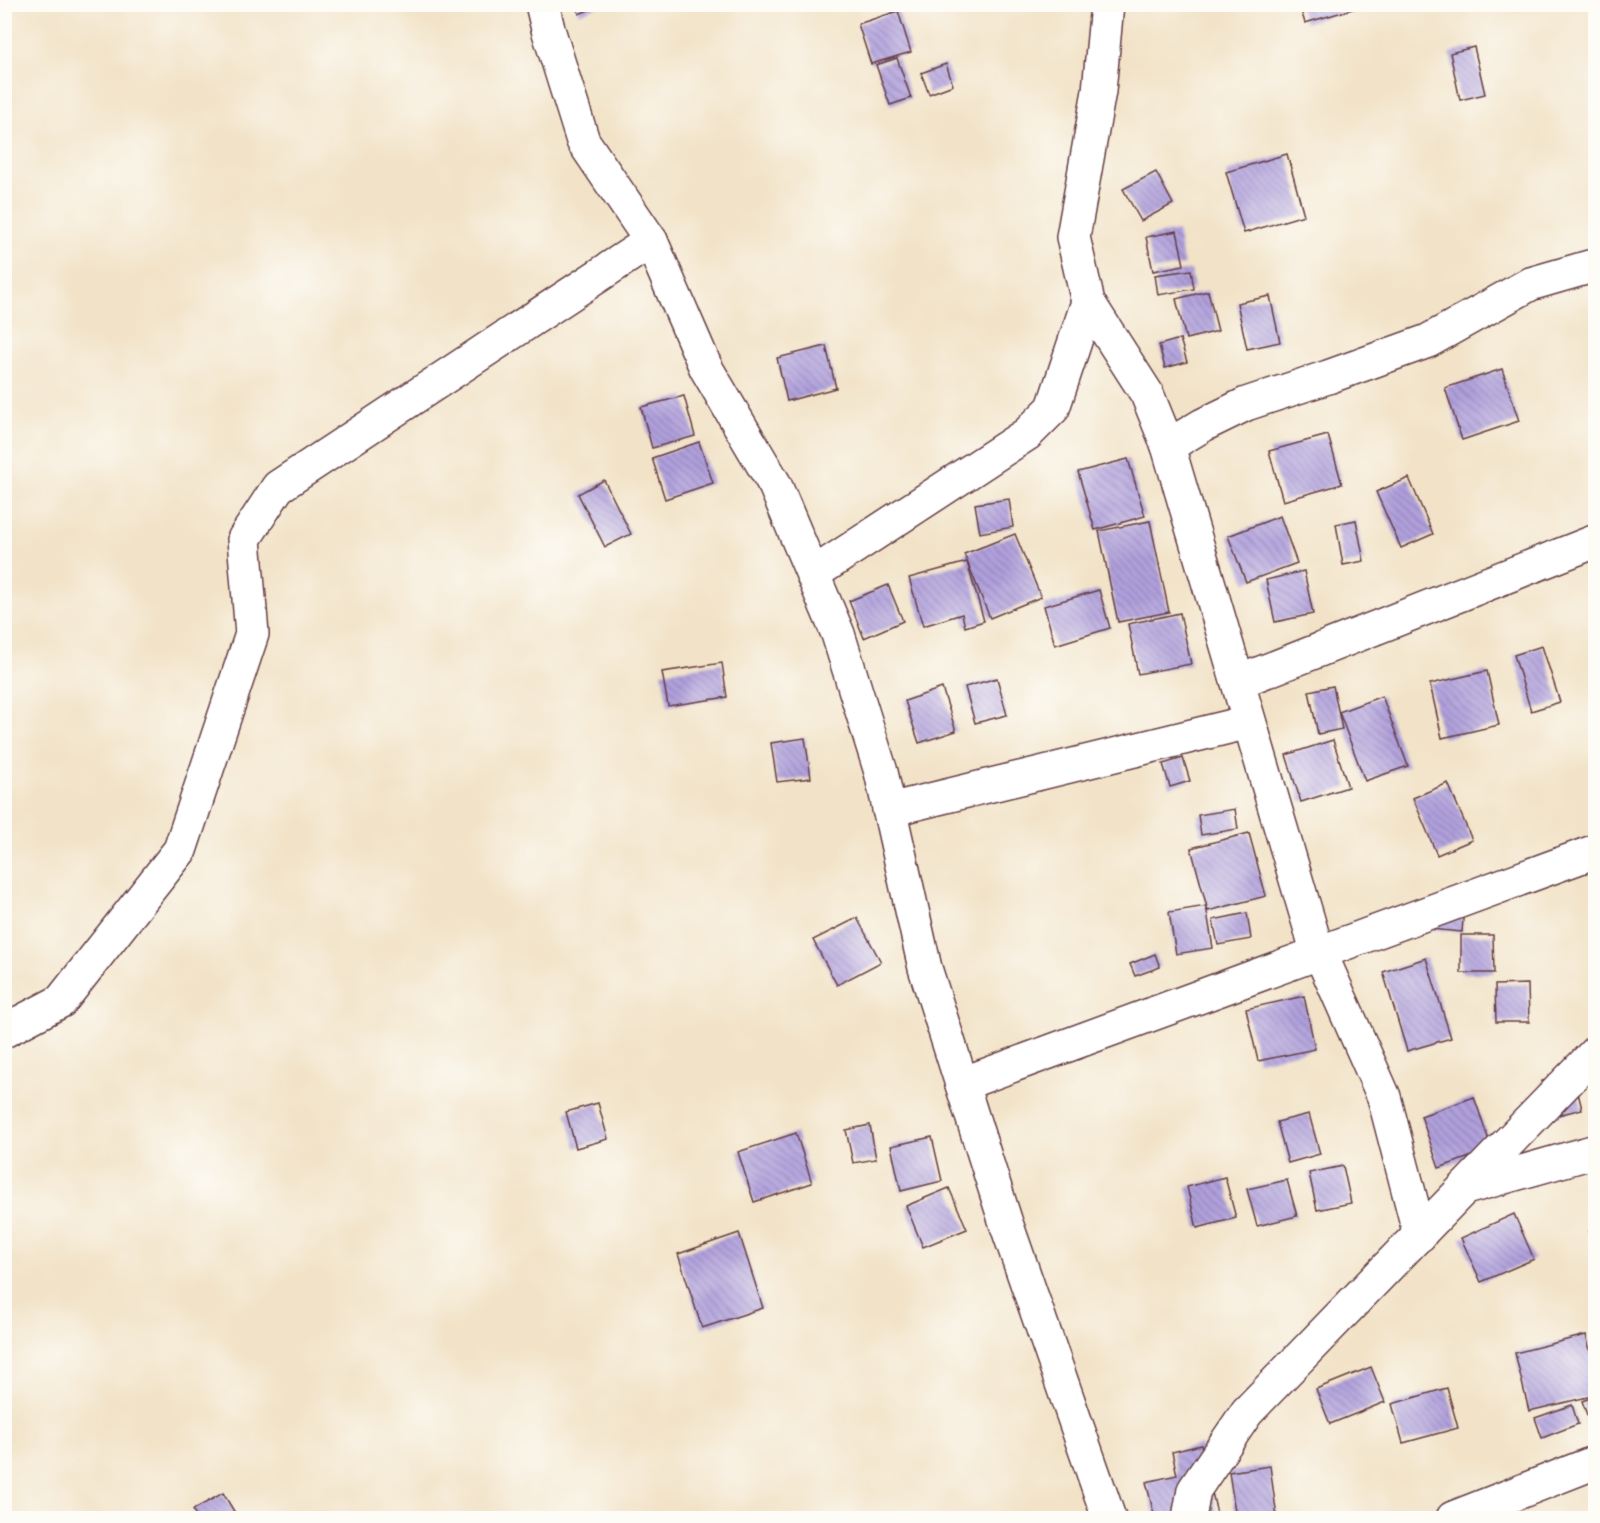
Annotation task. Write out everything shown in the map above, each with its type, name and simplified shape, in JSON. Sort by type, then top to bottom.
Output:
[{"type":"street","points":[[542,4],[583,141],[651,241],[706,368],[775,485],[838,634],[881,772],[925,968],[1006,1223],[1109,1518]]},
{"type":"street","points":[[1107,4],[1099,91],[1073,237],[1088,302],[1147,394],[1168,446],[1313,937],[1384,1097],[1420,1235]]},
{"type":"street","points":[[4,1032],[61,1001],[180,850],[252,634],[244,539],[278,487],[651,241]]},
{"type":"street","points":[[1168,446],[1203,425],[1246,404],[1428,341],[1530,285],[1596,265]]},
{"type":"street","points":[[813,574],[1034,428],[1053,408],[1088,302]]},
{"type":"street","points":[[1238,682],[1596,542]]},
{"type":"street","points":[[889,810],[1249,722]]},
{"type":"street","points":[[962,1084],[1596,851]]},
{"type":"street","points":[[1189,1518],[1194,1490],[1247,1412],[1596,1052]]},
{"type":"street","points":[[1465,1188],[1596,1151]]},
{"type":"street","points":[[1453,1518],[1596,1462]]},
{"type":"building","points":[[576,4],[601,4],[601,5],[579,14]]},
{"type":"building","points":[[1299,4],[1355,4],[1356,8],[1305,23]]},
{"type":"building","points":[[898,11],[911,52],[871,64],[858,24]]},
{"type":"building","points":[[1474,47],[1485,94],[1460,100],[1450,53]]},
{"type":"building","points":[[897,58],[911,98],[890,105],[876,65]]},
{"type":"building","points":[[946,64],[953,85],[929,94],[921,73]]},
{"type":"building","points":[[1287,154],[1304,215],[1244,233],[1226,172]]},
{"type":"building","points":[[1156,172],[1173,204],[1141,221],[1123,189]]},
{"type":"building","points":[[1177,231],[1184,265],[1153,271],[1146,237]]},
{"type":"building","points":[[1191,270],[1194,289],[1158,295],[1155,275]]},
{"type":"building","points":[[1208,291],[1218,331],[1186,339],[1176,299]]},
{"type":"building","points":[[1270,296],[1280,342],[1247,349],[1237,303]]},
{"type":"building","points":[[1180,339],[1187,362],[1165,368],[1159,345]]},
{"type":"building","points":[[826,346],[836,388],[787,401],[777,358]]},
{"type":"building","points":[[1502,369],[1519,421],[1462,440],[1445,388]]},
{"type":"building","points":[[684,396],[695,436],[652,448],[641,407]]},
{"type":"building","points":[[1328,435],[1342,484],[1283,501],[1269,451]]},
{"type":"building","points":[[699,442],[713,483],[665,499],[652,458]]},
{"type":"building","points":[[1128,459],[1145,516],[1095,530],[1078,472]]},
{"type":"building","points":[[1409,478],[1433,534],[1401,548],[1376,492]]},
{"type":"building","points":[[604,480],[631,534],[605,547],[578,494]]},
{"type":"building","points":[[1009,499],[1013,527],[980,533],[975,504]]},
{"type":"building","points":[[1280,516],[1297,563],[1246,582],[1228,536]]},
{"type":"building","points":[[1356,520],[1364,561],[1343,565],[1336,524]]},
{"type":"building","points":[[1150,521],[1169,612],[1118,622],[1099,531]]},
{"type":"building","points":[[1015,534],[1041,597],[990,618],[964,554]]},
{"type":"building","points":[[967,562],[984,621],[965,627],[962,614],[923,626],[909,578]]},
{"type":"building","points":[[1304,571],[1313,614],[1275,622],[1266,580]]},
{"type":"building","points":[[888,585],[903,621],[864,638],[849,601]]},
{"type":"building","points":[[1099,590],[1110,628],[1055,645],[1044,606]]},
{"type":"building","points":[[1180,613],[1191,664],[1138,674],[1128,624]]},
{"type":"building","points":[[1542,646],[1560,702],[1531,711],[1514,655]]},
{"type":"building","points":[[722,663],[727,697],[668,706],[662,672]]},
{"type":"building","points":[[1487,671],[1499,725],[1442,738],[1430,684]]},
{"type":"building","points":[[997,678],[1007,715],[975,723],[965,687]]},
{"type":"building","points":[[1333,686],[1342,729],[1318,734],[1309,691]]},
{"type":"building","points":[[942,688],[956,731],[919,743],[905,701]]},
{"type":"building","points":[[1382,696],[1408,766],[1365,781],[1339,712]]},
{"type":"building","points":[[805,738],[811,778],[777,782],[771,743]]},
{"type":"building","points":[[1333,740],[1348,787],[1301,802],[1286,755]]},
{"type":"building","points":[[1183,758],[1190,781],[1170,787],[1163,764]]},
{"type":"building","points":[[1448,783],[1472,840],[1437,855],[1413,798]]},
{"type":"building","points":[[1235,809],[1238,829],[1201,835],[1198,815]]},
{"type":"building","points":[[1249,833],[1266,896],[1208,911],[1191,848]]},
{"type":"building","points":[[1206,906],[1213,948],[1176,954],[1169,912]]},
{"type":"building","points":[[1464,906],[1462,932],[1429,929]]},
{"type":"building","points":[[1247,913],[1251,939],[1218,945],[1213,920]]},
{"type":"building","points":[[857,918],[881,962],[837,985],[813,940]]},
{"type":"building","points":[[1461,935],[1493,935],[1494,973],[1461,973]]},
{"type":"building","points":[[1155,954],[1160,967],[1135,976],[1130,964]]},
{"type":"building","points":[[1426,958],[1451,1038],[1407,1051],[1383,972]]},
{"type":"building","points":[[1528,984],[1529,1022],[1496,1022],[1495,985]]},
{"type":"building","points":[[1304,996],[1315,1049],[1258,1061],[1246,1009]]},
{"type":"building","points":[[1573,1073],[1582,1109],[1550,1117],[1542,1081]]},
{"type":"building","points":[[1474,1097],[1492,1149],[1439,1168],[1421,1116]]},
{"type":"building","points":[[598,1103],[608,1139],[576,1148],[566,1112]]},
{"type":"building","points":[[1309,1114],[1320,1154],[1288,1163],[1277,1122]]},
{"type":"building","points":[[870,1125],[876,1159],[853,1163],[846,1130]]},
{"type":"building","points":[[796,1133],[812,1183],[754,1202],[738,1152]]},
{"type":"building","points":[[932,1137],[942,1181],[901,1191],[891,1146]]},
{"type":"building","points":[[1343,1166],[1351,1203],[1317,1210],[1309,1173]]},
{"type":"building","points":[[1225,1177],[1236,1218],[1197,1228],[1187,1187]]},
{"type":"building","points":[[1287,1180],[1297,1216],[1257,1226],[1247,1189]]},
{"type":"building","points":[[949,1188],[967,1229],[923,1247],[906,1206]]},
{"type":"building","points":[[1514,1214],[1534,1259],[1481,1282],[1461,1238]]},
{"type":"building","points":[[1596,1228],[1596,1250],[1595,1250],[1589,1231]]},
{"type":"building","points":[[739,1233],[763,1308],[702,1328],[678,1254]]},
{"type":"building","points":[[1586,1335],[1596,1374],[1596,1395],[1529,1411],[1515,1353]]},
{"type":"building","points":[[1371,1367],[1385,1402],[1330,1424],[1316,1389]]},
{"type":"building","points":[[1447,1388],[1458,1428],[1403,1443],[1392,1404]]},
{"type":"building","points":[[1596,1396],[1596,1424],[1591,1426],[1582,1401]]},
{"type":"building","points":[[1572,1405],[1578,1424],[1542,1438],[1535,1418]]},
{"type":"building","points":[[1201,1445],[1218,1518],[1155,1518],[1146,1482],[1177,1475],[1172,1452]]},
{"type":"building","points":[[1270,1466],[1277,1518],[1236,1518],[1229,1472]]},
{"type":"building","points":[[223,1493],[238,1518],[197,1518],[193,1510]]}]
